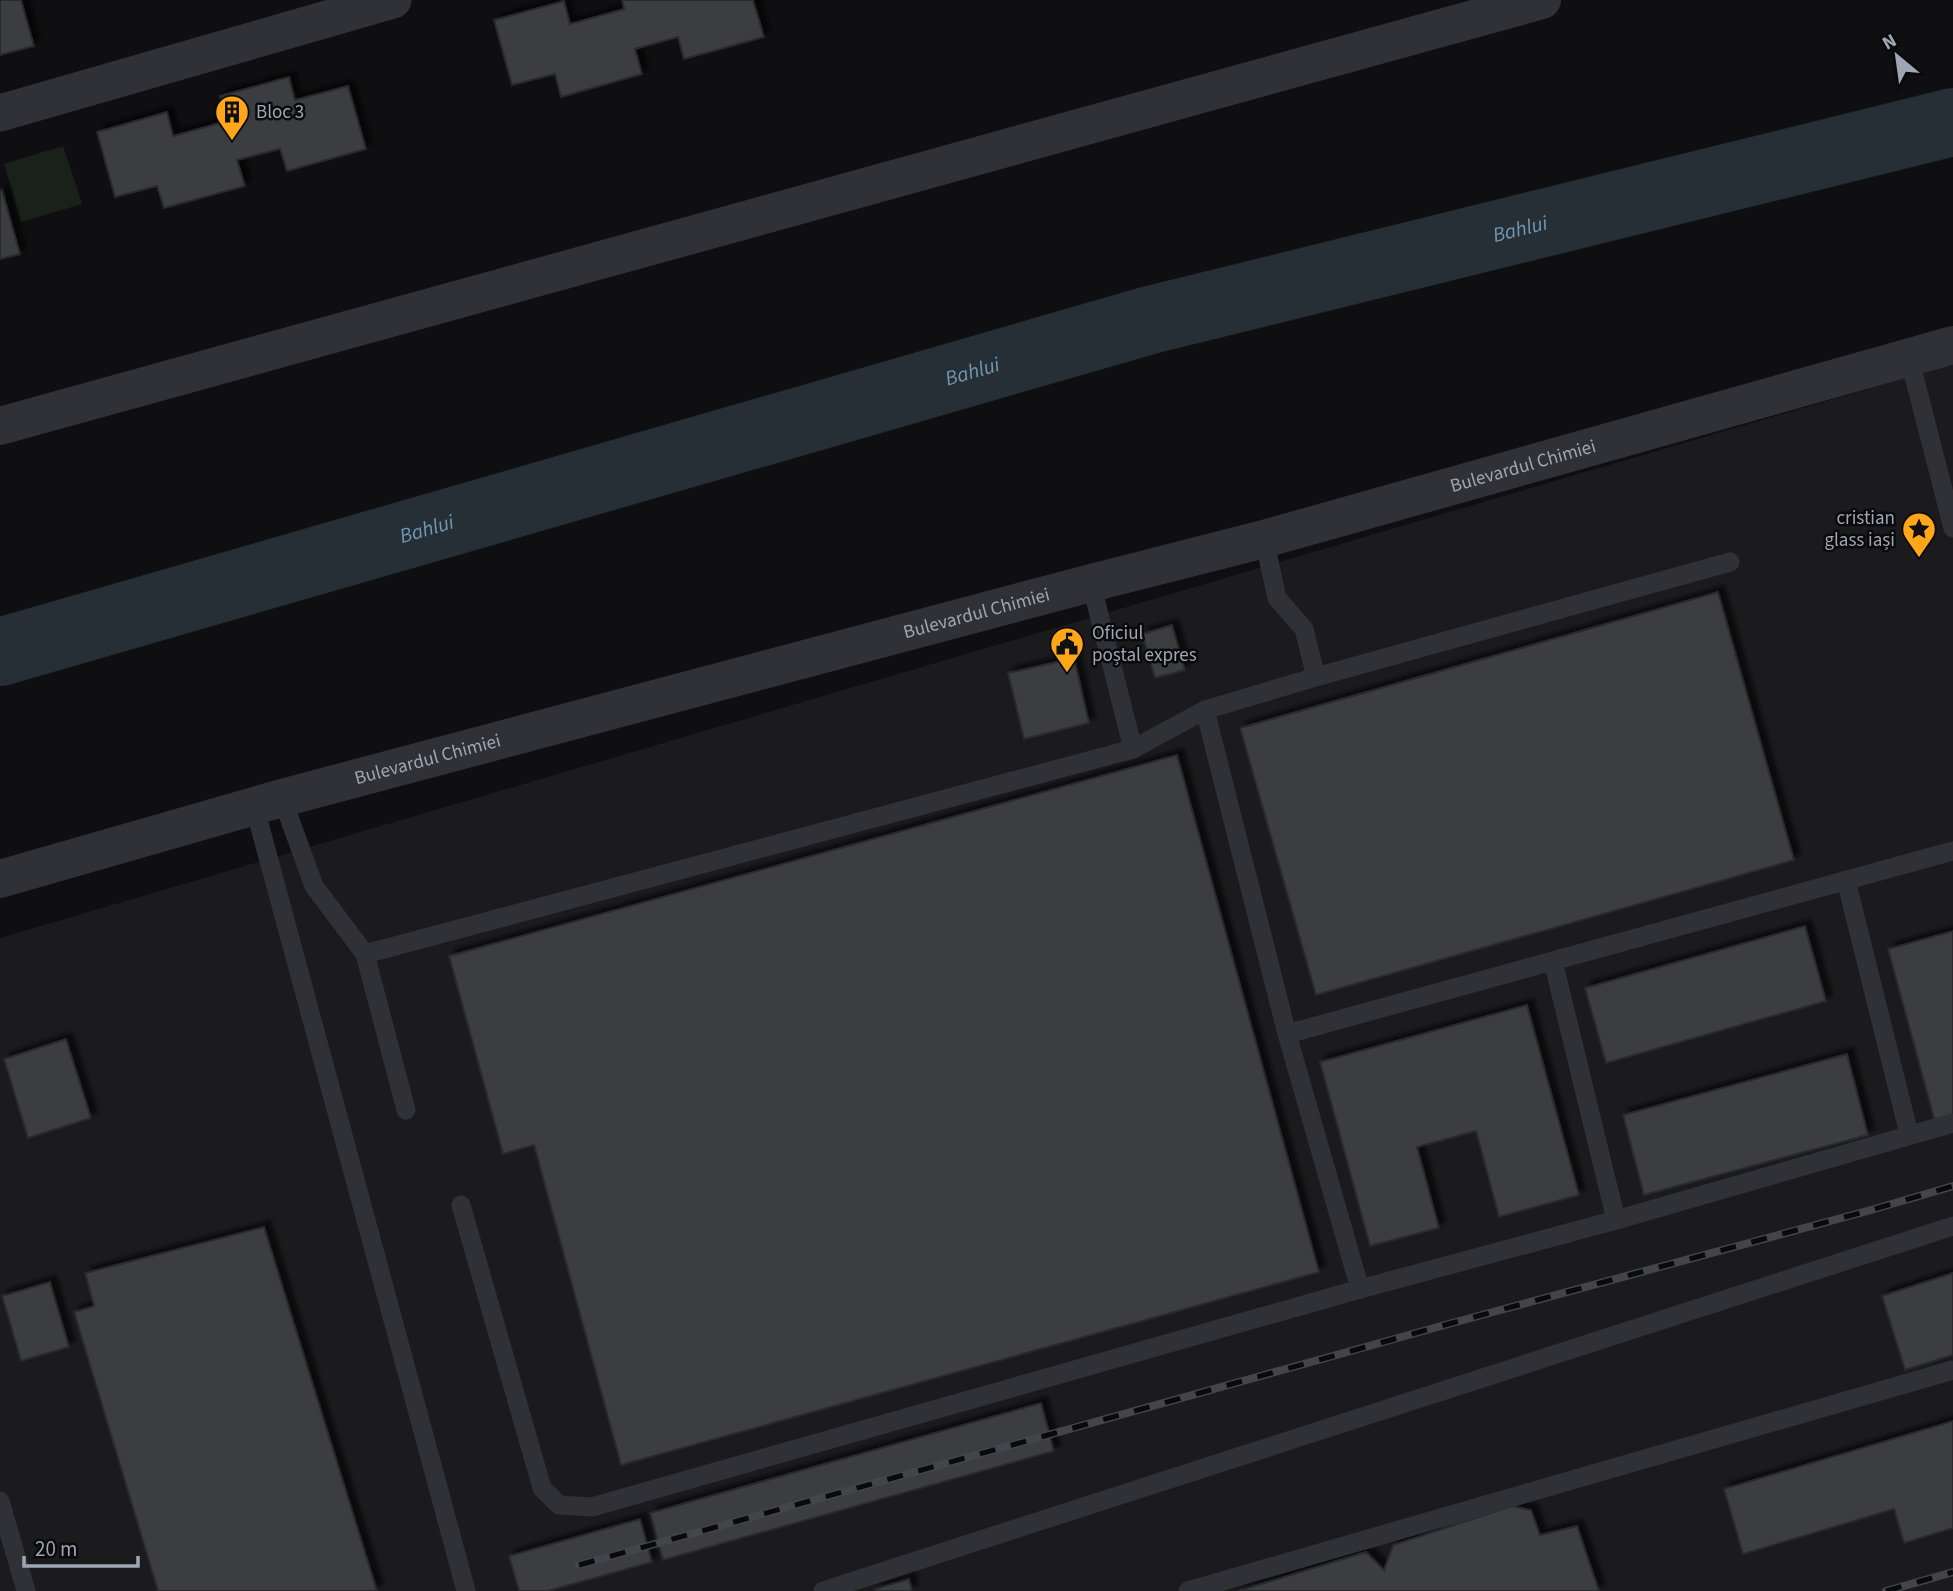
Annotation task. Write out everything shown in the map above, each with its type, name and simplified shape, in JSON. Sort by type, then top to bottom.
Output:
[{"type":"street","points":[[0,113],[393,0]]},
{"type":"street","points":[[0,426],[1542,0]]},
{"type":"street","name":"Bulevardul Chimiei","points":[[0,879],[268,802],[1264,539],[1953,345]]},
{"type":"lane","points":[[1909,357],[1953,528]]},
{"type":"lane","points":[[1264,539],[1277,598],[1304,629],[1316,677]]},
{"type":"lane","points":[[365,954],[1133,749],[1205,710],[1730,562]]},
{"type":"lane","points":[[1091,583],[1133,749]]},
{"type":"lane","points":[[1205,710],[1287,1034],[1360,1289]]},
{"type":"lane","points":[[268,802],[314,886],[365,954],[405,1110]]},
{"type":"lane","points":[[268,802],[466,1591]]},
{"type":"lane","points":[[1287,1034],[1953,851]]},
{"type":"lane","points":[[1846,880],[1909,1134]]},
{"type":"lane","points":[[1553,961],[1616,1220]]},
{"type":"lane","points":[[461,1205],[542,1488],[559,1505],[592,1507],[1953,1123]]},
{"type":"lane","points":[[823,1591],[1953,1226]]},
{"type":"lane","points":[[1188,1591],[1953,1370]]},
{"type":"lane","points":[[0,1502],[26,1591]]},
{"type":"shaded area","points":[[63,146],[82,204],[21,222],[4,164]]},
{"type":"shaded area","points":[[1953,364],[1953,1591],[0,1591],[0,938]]},
{"type":"building","points":[[0,0],[21,0],[34,46],[0,55]]},
{"type":"building","points":[[622,0],[753,0],[764,37],[684,59],[678,37],[635,49],[642,74],[561,97],[555,74],[512,85],[494,20],[564,1],[570,24],[624,9]]},
{"type":"building","name":"Bloc 3","points":[[289,77],[295,100],[348,86],[366,149],[287,171],[280,149],[237,160],[245,186],[164,208],[157,186],[115,197],[97,132],[167,112],[173,136],[227,121],[220,96]]},
{"type":"building","points":[[2,190],[20,254],[0,259],[0,191]]},
{"type":"building","points":[[1718,592],[1794,860],[1316,995],[1240,728]]},
{"type":"building","points":[[1172,625],[1185,670],[1155,678],[1142,634]]},
{"type":"building","points":[[1074,658],[1089,723],[1024,739],[1008,673]]},
{"type":"building","points":[[1177,755],[1319,1272],[621,1465],[534,1145],[503,1154],[449,956]]},
{"type":"building","points":[[1805,926],[1826,1001],[1606,1063],[1585,988]]},
{"type":"building","points":[[1953,931],[1953,1117],[1935,1122],[1888,949]]},
{"type":"building","points":[[1527,1005],[1579,1195],[1499,1217],[1476,1131],[1417,1147],[1439,1228],[1370,1246],[1320,1062]]},
{"type":"building","points":[[66,1039],[91,1118],[28,1138],[4,1059]]},
{"type":"building","points":[[1847,1054],[1868,1135],[1644,1195],[1623,1115]]},
{"type":"building","points":[[264,1227],[377,1591],[158,1591],[74,1312],[94,1306],[85,1273]]},
{"type":"building","points":[[1953,1273],[1953,1355],[1905,1370],[1882,1296]]},
{"type":"building","points":[[50,1282],[69,1347],[21,1361],[2,1296]]},
{"type":"building","points":[[1041,1403],[1054,1451],[663,1560],[650,1513]]},
{"type":"building","points":[[1953,1421],[1953,1528],[1904,1543],[1894,1509],[1743,1554],[1724,1489]]},
{"type":"building","points":[[1512,1506],[1531,1510],[1540,1535],[1577,1526],[1599,1591],[1238,1591],[1366,1552],[1384,1570],[1393,1545]]},
{"type":"building","points":[[640,1519],[652,1562],[548,1591],[519,1591],[509,1556]]},
{"type":"building","points":[[909,1579],[912,1591],[875,1589]]},
{"type":"waterway","name":"Bahlui","points":[[0,652],[1150,320],[1953,122]]},
{"type":"railway","points":[[579,1565],[1953,1186]]},
{"type":"railway","points":[[1886,1591],[1953,1572]]},
{"type":"place","name":"Bloc 3","points":[[232,142]]},
{"type":"place","name":"cristian glass iași","points":[[1919,559]]},
{"type":"place","name":"Oficiul poștal expres","points":[[1067,674]]}]
